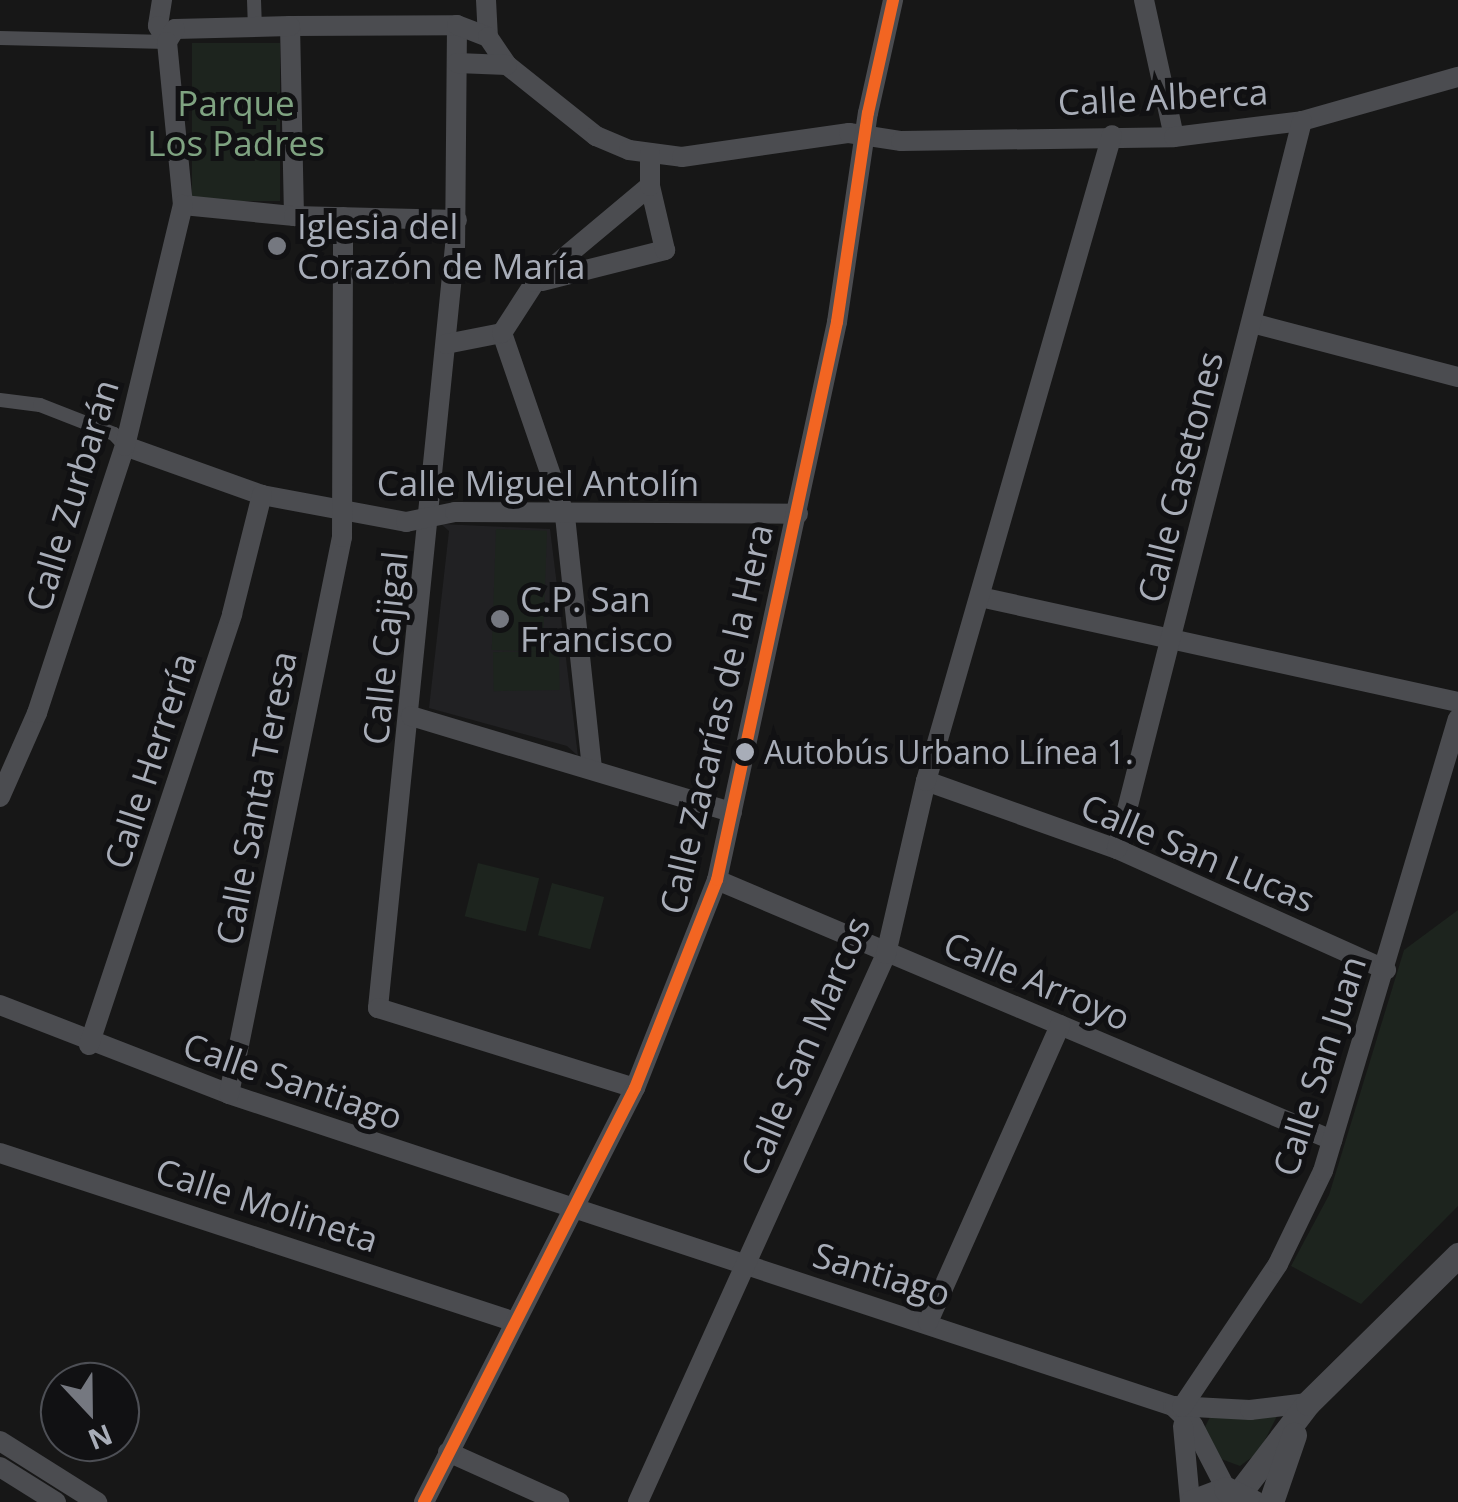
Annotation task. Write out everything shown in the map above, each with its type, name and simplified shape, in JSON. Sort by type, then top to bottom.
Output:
[{"type":"street","name":"Calle Zurbarán","points":[[0,797],[37,714],[125,446],[183,205],[166,42],[158,26],[162,0]]},
{"type":"street","points":[[254,0],[255,27]]},
{"type":"street","points":[[0,38],[166,42],[184,27],[457,25],[488,38],[486,0]]},
{"type":"street","name":"Calle Zacarías de la Hera","points":[[424,1502],[512,1321],[635,1088],[717,880],[798,514],[893,0]]},
{"type":"street","points":[[1144,0],[1174,137]]},
{"type":"street","name":"Calle Cajigal","points":[[457,25],[457,220],[411,716],[378,1008],[635,1088]]},
{"type":"street","points":[[290,26],[294,216]]},
{"type":"street","name":"Calle Alberca","points":[[488,38],[507,65],[596,136],[650,154],[682,157],[868,134],[901,142],[1112,135],[1174,137],[1302,120],[1458,77]]},
{"type":"street","points":[[457,63],[507,65]]},
{"type":"street","name":"Calle Casetones","points":[[1117,849],[1174,640],[1302,120]]},
{"type":"street","name":"Calle San Marcos","points":[[638,1502],[886,954],[926,781],[1112,135]]},
{"type":"street","points":[[535,282],[665,250],[650,186],[650,154]]},
{"type":"street","points":[[446,344],[502,332],[535,282],[650,186]]},
{"type":"street","points":[[183,205],[294,216],[457,220]]},
{"type":"street","name":"Calle Santa Teresa","points":[[229,1094],[342,514],[343,217]]},
{"type":"street","points":[[1252,324],[1458,377]]},
{"type":"street","points":[[502,332],[564,516],[592,769]]},
{"type":"street","name":"Calle Miguel Antolín","points":[[0,400],[40,405],[114,434],[125,446],[262,496],[342,514],[406,522],[430,518],[798,514]]},
{"type":"street","name":"Calle Herrería","points":[[88,1045],[232,614],[262,496]]},
{"type":"street","points":[[980,597],[1458,702]]},
{"type":"street","points":[[411,716],[732,812]]},
{"type":"street","name":"Calle San Juan","points":[[1178,1406],[1278,1264],[1332,1140],[1458,719]]},
{"type":"street","name":"Calle San Lucas","points":[[926,781],[1117,849],[1386,970]]},
{"type":"street","name":"Calle Arroyo","points":[[717,880],[1332,1140]]},
{"type":"street","name":"Calle Santiago","points":[[0,1005],[88,1045],[569,1210]]},
{"type":"street","points":[[928,1322],[1060,1025]]},
{"type":"street","name":"Calle Molineta","points":[[0,1153],[512,1321]]},
{"type":"street","name":"Santiago","points":[[569,1210],[928,1322],[1178,1406],[1236,1410],[1308,1402]]},
{"type":"street","points":[[1178,1406],[1185,1431],[1191,1502],[1240,1494],[1308,1402],[1458,1255]]},
{"type":"street","points":[[1271,1502],[1308,1402]]},
{"type":"street","points":[[1178,1406],[1240,1494]]},
{"type":"street","points":[[0,1441],[97,1502]]},
{"type":"street","points":[[448,1452],[558,1502]]},
{"type":"street","points":[[0,1467],[56,1502]]},
{"type":"shaded area","name":"C.P. San Francisco","points":[[441,524],[550,529],[578,756],[567,746],[429,708],[449,531]]},
{"type":"green space","name":"Parque Los Padres","points":[[192,43],[280,43],[280,201],[192,201]]},
{"type":"green space","points":[[496,529],[547,531],[543,652],[492,650]]},
{"type":"green space","points":[[559,651],[560,690],[494,691],[493,652]]},
{"type":"green space","points":[[478,863],[539,878],[526,932],[465,916]]},
{"type":"green space","points":[[552,883],[604,897],[590,949],[538,935]]},
{"type":"green space","points":[[1458,910],[1458,1206],[1361,1304],[1291,1266],[1329,1195],[1404,950]]},
{"type":"green space","points":[[1278,1414],[1259,1452],[1240,1466],[1221,1459],[1204,1429],[1211,1415]]},
{"type":"transit line","points":[[424,1502],[635,1088],[717,880],[837,322],[868,113],[893,0]]},
{"type":"place","name":"Iglesia del Corazón de María","points":[[277,246]]},
{"type":"place","name":"C.P. San Francisco","points":[[500,619]]},
{"type":"place","name":"Autobús Urbano Línea 1.","points":[[745,752]]}]
